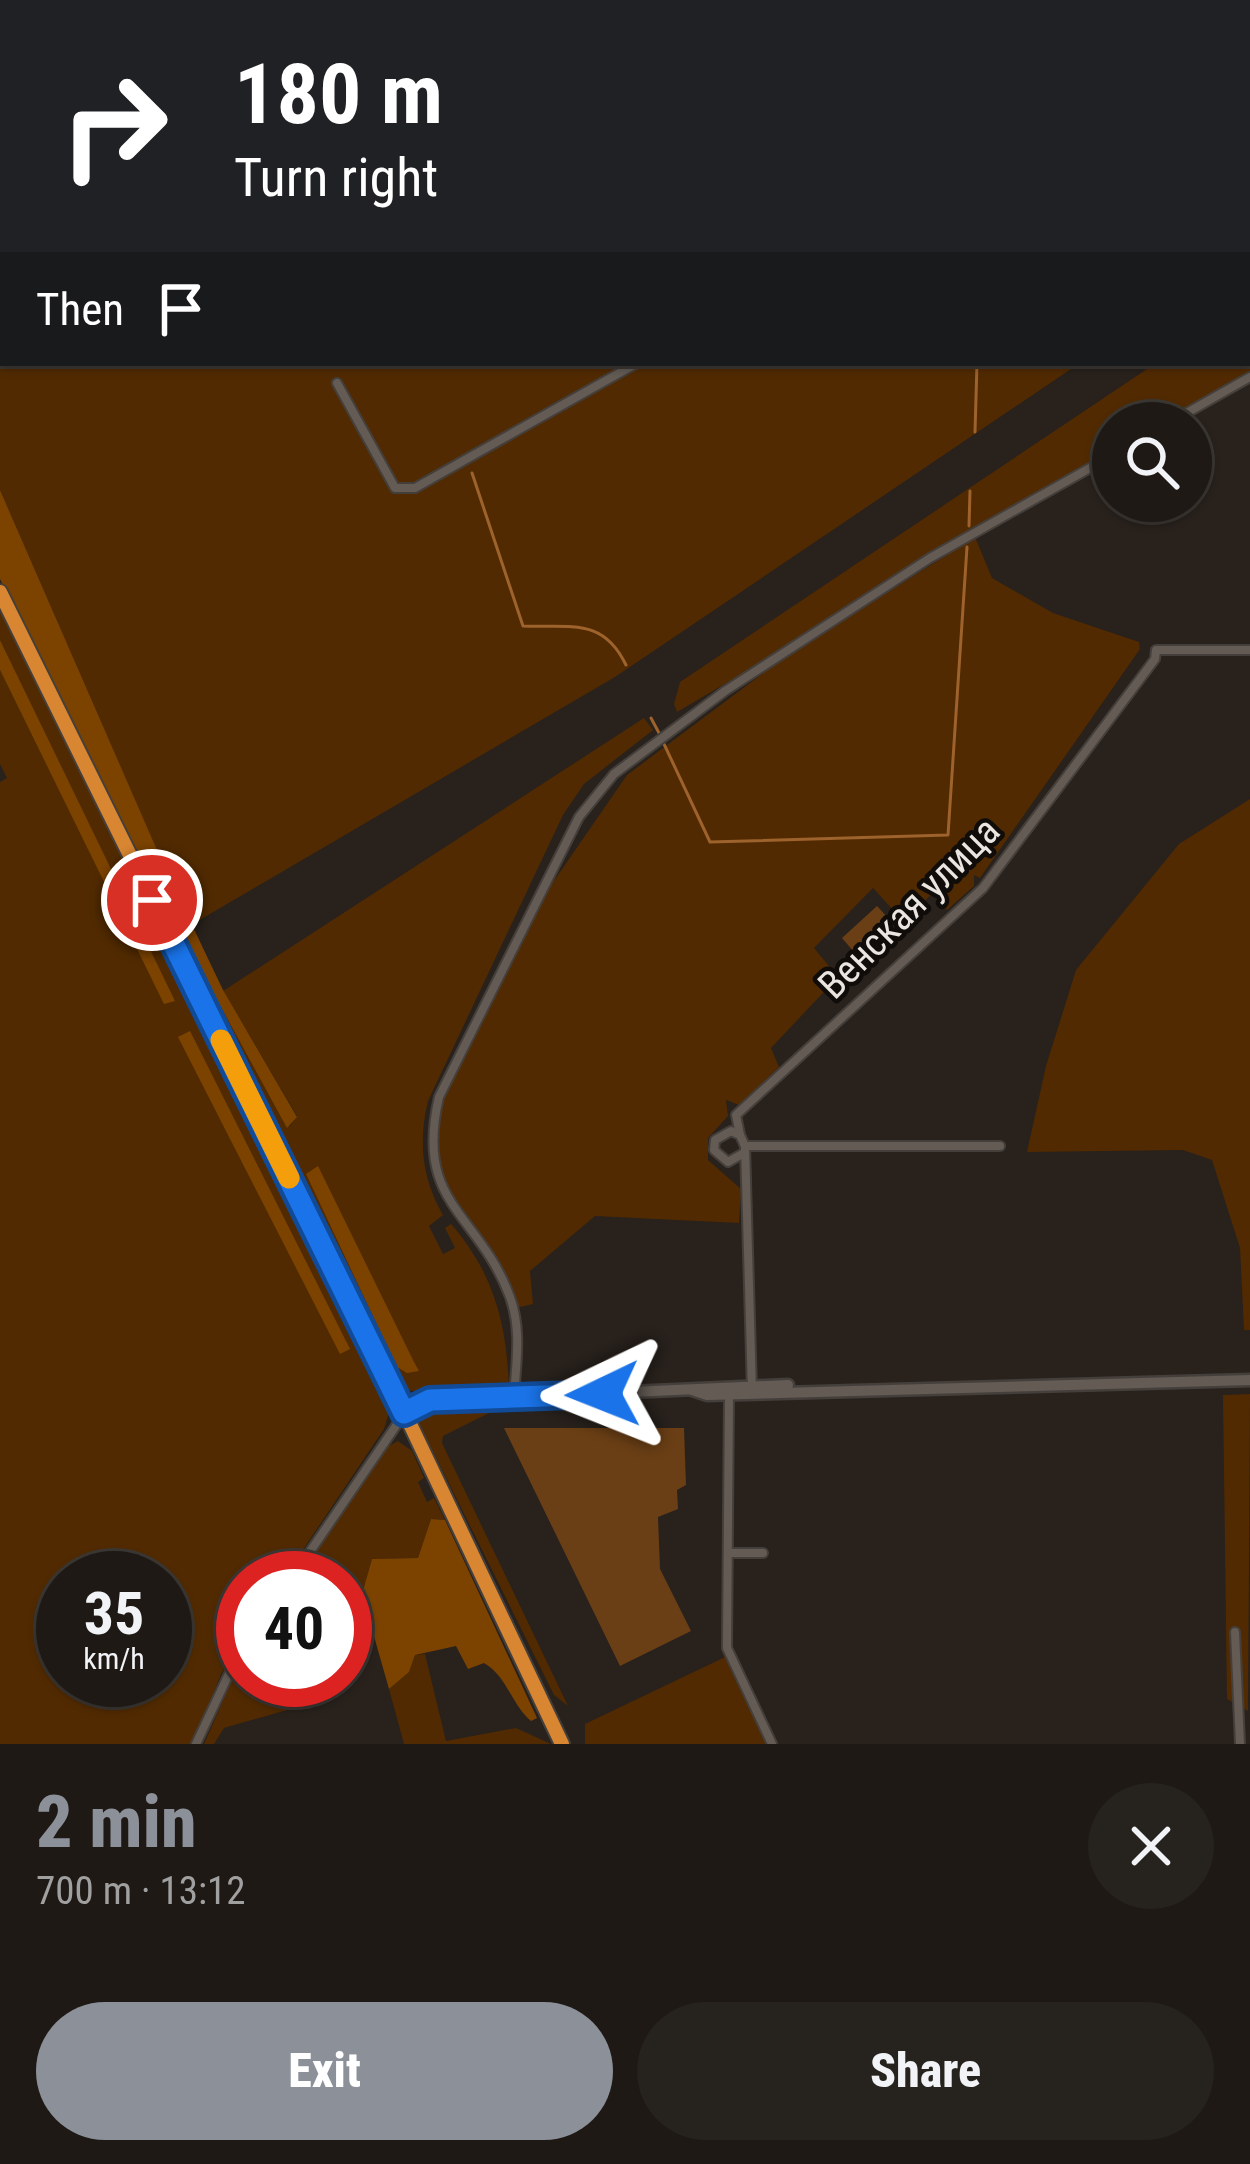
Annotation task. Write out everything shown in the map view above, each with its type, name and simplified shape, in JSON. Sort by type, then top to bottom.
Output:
[{"type":"highway","points":[[0,592],[562,1744]]},
{"type":"street","points":[[337,383],[395,488],[415,488],[632,366]]},
{"type":"street","points":[[1206,402],[1250,377]]},
{"type":"street","points":[[514,1397],[519,1328],[511,1300],[477,1238],[446,1201],[432,1154],[431,1129],[439,1097],[579,817],[614,774],[725,691],[930,558],[1092,467]]},
{"type":"street","name":"Венская улица","points":[[740,1135],[736,1115],[983,888],[1106,726],[1156,650],[1250,650]]},
{"type":"street","points":[[752,1389],[744,1149],[740,1135],[722,1133],[714,1150],[728,1162],[744,1149],[1000,1145]]},
{"type":"street","points":[[310,1551],[404,1413],[430,1400],[692,1390],[1250,1380]]},
{"type":"street","points":[[692,1390],[729,1394],[752,1389]]},
{"type":"street","points":[[729,1394],[727,1648],[772,1744]]},
{"type":"street","points":[[730,1552],[763,1552]]},
{"type":"street","points":[[1235,1632],[1240,1744]]},
{"type":"street","points":[[196,1744],[216,1701]]},
{"type":"shaded area","points":[[0,366],[1076,366],[615,677],[174,935],[161,910],[173,888],[0,490]]},
{"type":"shaded area","points":[[1152,366],[1250,366],[1250,375],[1204,402],[1098,402]]},
{"type":"shaded area","points":[[1092,406],[1092,467],[975,537],[992,578],[1053,613],[1139,642],[1140,649],[980,878],[974,875],[974,886],[947,910],[932,894],[903,921],[873,888],[814,948],[838,977],[771,1048],[779,1067],[739,1105],[726,1100],[728,1116],[708,1138],[708,1160],[741,1189],[739,1223],[595,1216],[530,1271],[533,1304],[516,1308],[490,1253],[447,1187],[437,1133],[442,1098],[549,888],[627,775],[782,659],[972,539],[677,712],[674,704],[680,682]]},
{"type":"shaded area","points":[[0,490],[174,889],[161,910],[0,579]]},
{"type":"shaded area","points":[[0,608],[392,1403],[384,1429],[302,1551],[216,1551],[216,1686],[193,1744],[0,1744],[0,782],[7,778],[0,764],[0,670],[48,767],[60,765],[0,640]]},
{"type":"shaded area","points":[[0,640],[175,1001],[164,1004],[0,670]]},
{"type":"shaded area","points":[[644,718],[653,730],[584,784],[563,815],[428,1101],[424,1160],[443,1215],[429,1226],[443,1254],[455,1248],[445,1228],[451,1224],[488,1281],[501,1321],[509,1388],[404,1391],[204,1001],[218,994],[290,1126],[297,1116],[223,991]]},
{"type":"shaded area","points":[[1250,799],[1250,1330],[1244,1330],[1240,1248],[1212,1160],[1183,1150],[1027,1152],[1046,1066],[1076,970],[1179,844]]},
{"type":"shaded area","points":[[192,925],[223,990],[297,1117],[287,1128],[215,996],[204,1001],[174,935]]},
{"type":"shaded area","points":[[190,1031],[350,1349],[340,1354],[178,1037]]},
{"type":"shaded area","points":[[318,1166],[419,1371],[407,1373],[397,1367],[306,1174]]},
{"type":"shaded area","points":[[1250,1394],[1248,1711],[1227,1699],[1223,1395]]},
{"type":"shaded area","points":[[425,1404],[503,1406],[443,1436],[442,1443],[568,1706],[554,1695],[419,1423],[419,1409]]},
{"type":"shaded area","points":[[398,1441],[412,1451],[424,1478],[418,1482],[427,1502],[434,1498],[445,1520],[431,1519],[418,1558],[372,1559],[372,1551],[315,1551],[385,1448]]},
{"type":"shaded area","points":[[431,1519],[445,1520],[537,1718],[531,1721],[524,1714],[492,1668],[484,1663],[468,1669],[456,1646],[415,1655],[409,1672],[389,1689],[372,1629],[372,1559],[418,1558]]},
{"type":"shaded area","points":[[425,1654],[446,1741],[516,1728],[551,1744],[404,1744],[389,1689],[409,1672],[415,1655]]},
{"type":"shaded area","points":[[725,1657],[766,1744],[585,1744],[585,1724]]},
{"type":"shaded area","points":[[220,1707],[294,1707],[224,1728],[214,1744],[204,1744]]},
{"type":"building","points":[[877,906],[889,919],[854,952],[842,938]]},
{"type":"building","points":[[504,1428],[684,1428],[686,1485],[677,1490],[678,1509],[658,1517],[660,1569],[691,1631],[620,1666]]},
{"type":"waterway","points":[[975,432],[977,366]]},
{"type":"waterway","points":[[472,473],[523,626],[596,632],[626,665]]},
{"type":"waterway","points":[[969,526],[970,491]]},
{"type":"waterway","points":[[664,744],[710,842],[948,835],[967,547]]},
{"type":"waterway","points":[[651,718],[659,733]]},
{"type":"slow traffic","points":[[221,1040],[289,1178]]},
{"type":"route","points":[[152,900],[404,1413],[430,1400],[603,1394]]}]
